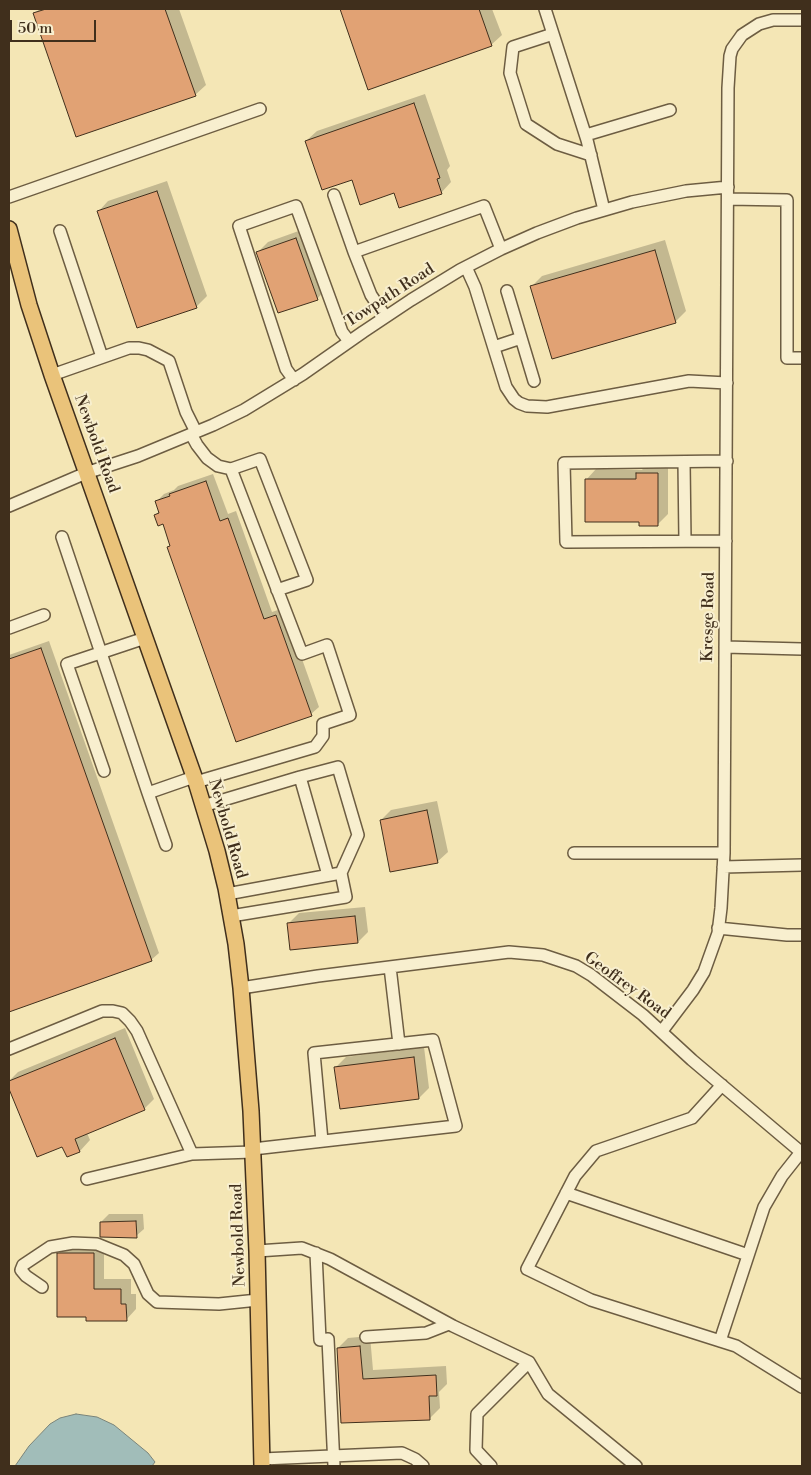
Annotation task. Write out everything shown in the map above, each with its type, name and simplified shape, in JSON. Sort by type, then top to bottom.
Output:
[{"type":"main road","name":"Newbold Road","points":[[9,229],[29,305],[52,375],[195,780],[217,851],[227,894],[246,1037],[253,1150],[258,1251],[262,1462]]},
{"type":"street","points":[[545,9],[586,136],[604,210]]},
{"type":"street","name":"Kresge Road","points":[[662,1031],[693,990],[704,972],[712,953],[718,928],[724,854],[728,88],[730,56],[732,49],[742,35],[759,24],[773,20],[802,20]]},
{"type":"street","points":[[553,34],[513,47],[510,73],[526,124],[557,144],[591,155]]},
{"type":"street","points":[[9,197],[260,110]]},
{"type":"street","points":[[586,136],[670,110]]},
{"type":"street","name":"Towpath Road","points":[[9,506],[86,473],[138,456],[244,410],[294,380],[386,316],[466,267],[501,249],[537,233],[604,210],[659,196],[686,191],[728,193],[787,200],[787,358],[802,358]]},
{"type":"street","points":[[334,195],[371,296],[386,316]]},
{"type":"street","points":[[294,380],[286,369],[239,226],[296,206],[342,332],[349,341]]},
{"type":"street","points":[[354,252],[484,206],[501,249]]},
{"type":"street","points":[[60,231],[102,358]]},
{"type":"street","points":[[466,267],[475,287],[510,394],[514,399],[527,406],[547,407],[689,381],[727,383]]},
{"type":"street","points":[[507,291],[534,381]]},
{"type":"street","points":[[494,347],[521,338]]},
{"type":"street","points":[[52,375],[129,348],[139,348],[159,355],[169,361],[197,445],[207,458],[218,466],[231,469],[260,459],[307,580],[277,590]]},
{"type":"street","points":[[726,540],[566,542],[564,463],[727,461]]},
{"type":"street","points":[[684,462],[685,541]]},
{"type":"street","points":[[148,793],[314,746],[323,736],[323,724],[350,715],[327,645],[302,654],[231,469]]},
{"type":"street","points":[[62,536],[166,845]]},
{"type":"street","points":[[9,628],[44,615]]},
{"type":"street","points":[[104,771],[67,664],[145,638]]},
{"type":"street","points":[[725,647],[802,649]]},
{"type":"street","points":[[203,806],[300,776],[338,767],[358,835],[341,873],[346,897],[231,916]]},
{"type":"street","points":[[300,776],[328,875]]},
{"type":"street","points":[[574,853],[724,854]]},
{"type":"street","points":[[723,867],[802,865]]},
{"type":"street","points":[[227,894],[341,873]]},
{"type":"street","points":[[718,928],[802,935]]},
{"type":"street","name":"Geoffrey Road","points":[[241,988],[318,976],[509,952],[543,955],[576,966],[643,1015],[802,1153]]},
{"type":"street","points":[[390,967],[399,1044]]},
{"type":"street","points":[[9,1049],[102,1011],[122,1013],[137,1031],[192,1154]]},
{"type":"street","points":[[87,1179],[192,1154],[253,1150],[456,1126],[433,1040],[314,1053],[322,1141]]},
{"type":"street","points":[[722,1085],[692,1118],[596,1151],[575,1176],[527,1269],[591,1300],[736,1346],[802,1387]]},
{"type":"street","points":[[720,1341],[764,1207],[782,1176],[802,1153]]},
{"type":"street","points":[[566,1193],[748,1255]]},
{"type":"street","points":[[42,1288],[21,1270],[23,1265],[50,1248],[73,1242],[97,1244],[124,1255],[134,1264],[148,1294],[157,1302],[219,1304],[258,1300]]},
{"type":"street","points":[[258,1251],[302,1248],[330,1259],[449,1324],[529,1362],[548,1394],[636,1466]]},
{"type":"street","points":[[316,1254],[320,1340],[328,1339],[334,1461]]},
{"type":"street","points":[[366,1337],[426,1333],[449,1324]]},
{"type":"street","points":[[491,1466],[476,1450],[477,1414],[529,1362]]},
{"type":"street","points":[[262,1462],[334,1461],[402,1453],[415,1459],[423,1466]]},
{"type":"water","points":[[76,1414],[97,1417],[114,1425],[148,1453],[155,1462],[152,1466],[15,1466],[29,1446],[50,1424],[60,1418]]},
{"type":"building","points":[[46,9],[165,9],[196,96],[76,137],[33,13]]},
{"type":"building","points":[[340,9],[479,9],[492,46],[368,90]]},
{"type":"building","points":[[414,103],[440,178],[437,179],[442,194],[399,208],[394,193],[360,205],[352,180],[322,190],[305,141]]},
{"type":"building","points":[[157,191],[197,308],[137,328],[97,211]]},
{"type":"building","points":[[296,238],[318,300],[278,313],[256,252]]},
{"type":"building","points":[[655,250],[676,323],[552,359],[530,286]]},
{"type":"building","points":[[636,473],[658,473],[658,526],[639,526],[639,522],[585,522],[585,479],[636,479]]},
{"type":"building","points":[[206,481],[220,521],[228,518],[264,619],[276,615],[312,716],[236,742],[167,547],[170,546],[163,524],[158,526],[154,515],[159,513],[155,501]]},
{"type":"building","points":[[41,648],[152,961],[9,1012],[9,659]]},
{"type":"building","points":[[427,810],[438,863],[390,872],[380,820]]},
{"type":"building","points":[[355,916],[358,943],[290,950],[287,923]]},
{"type":"building","points":[[115,1038],[145,1110],[75,1139],[80,1152],[67,1157],[62,1147],[37,1157],[9,1089],[9,1081]]},
{"type":"building","points":[[414,1057],[419,1099],[340,1109],[334,1067]]},
{"type":"building","points":[[136,1221],[137,1238],[100,1237],[100,1222]]},
{"type":"building","points":[[57,1253],[94,1253],[94,1289],[121,1289],[121,1304],[126,1304],[127,1321],[86,1321],[86,1317],[57,1317]]},
{"type":"building","points":[[360,1346],[363,1379],[436,1375],[437,1396],[429,1396],[430,1420],[341,1423],[337,1348]]}]
